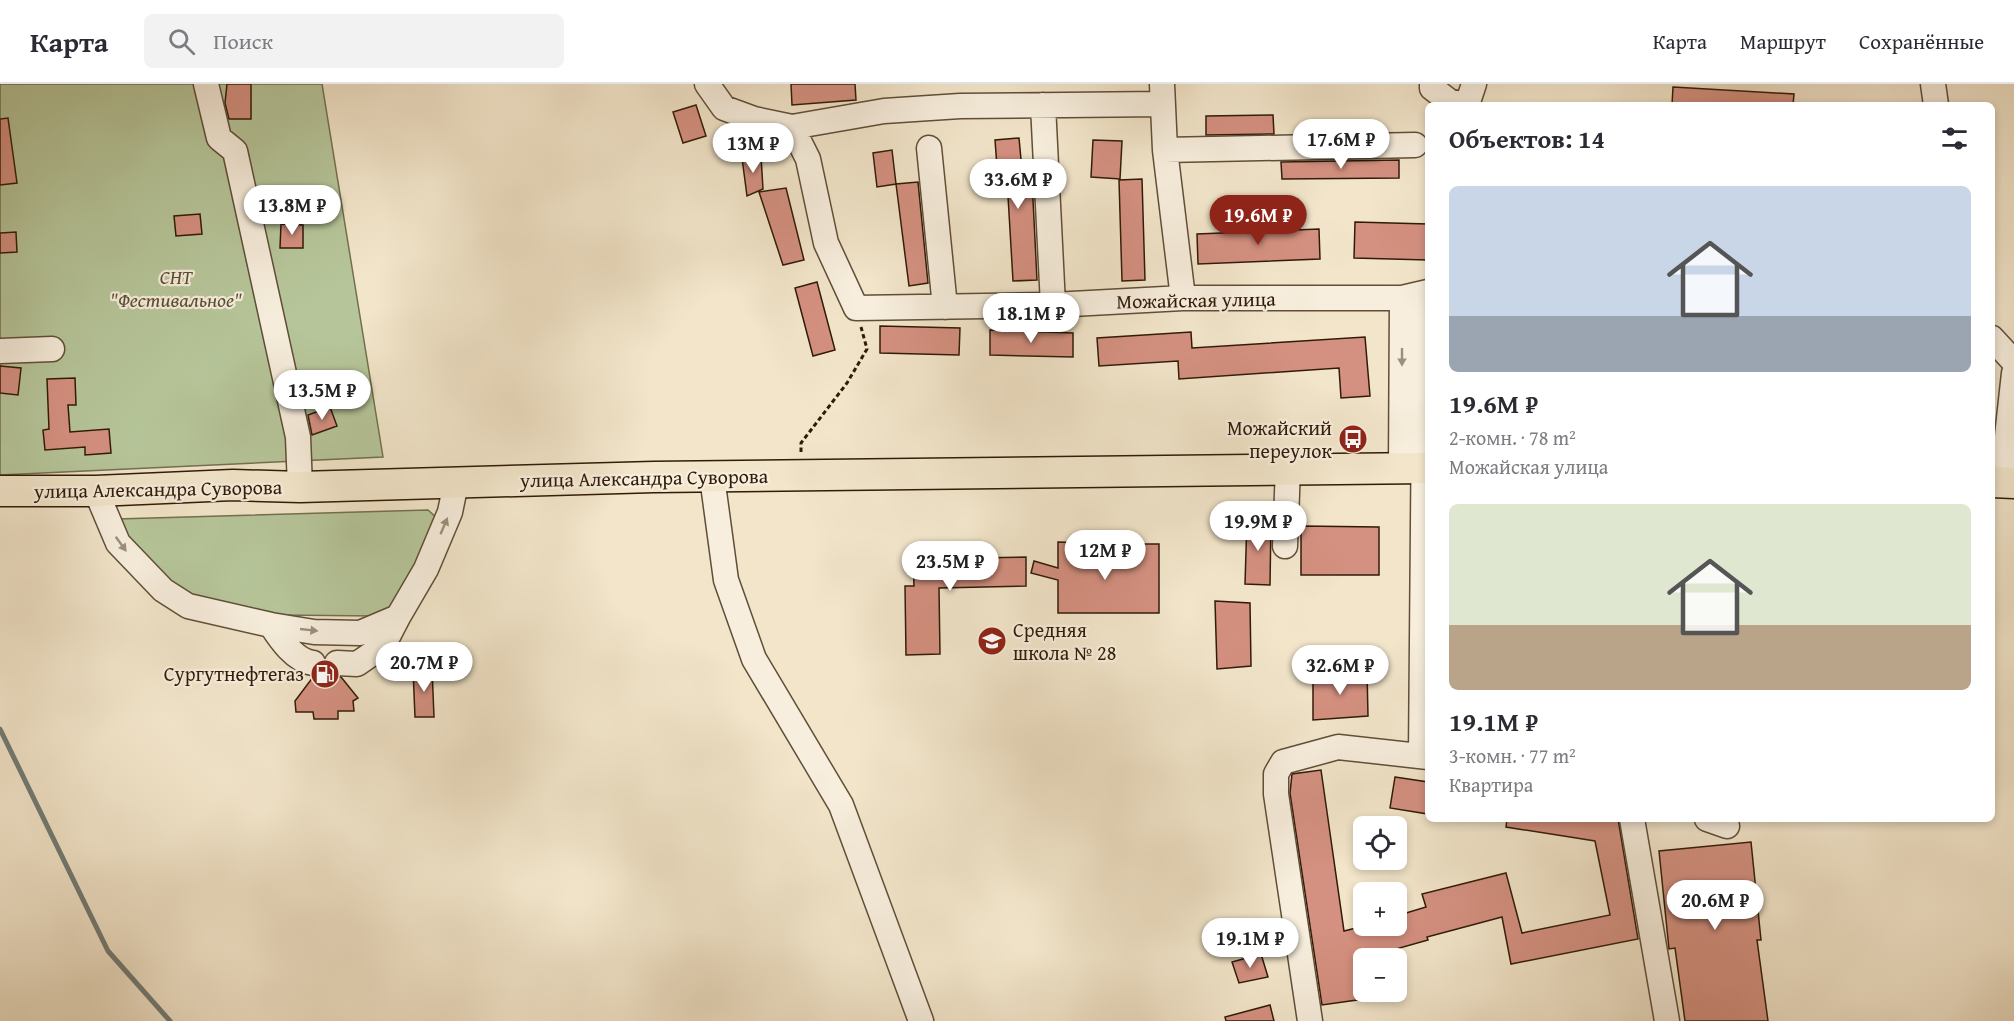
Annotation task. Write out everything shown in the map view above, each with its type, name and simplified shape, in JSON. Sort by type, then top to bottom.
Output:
[{"type":"main road","name":"улица Александра Суворова","points":[[0,491],[96,491],[234,485],[300,487],[802,474],[1288,467],[1417,468]]},
{"type":"street","points":[[206,84],[219,138],[235,150],[298,437],[300,487]]},
{"type":"street","points":[[707,84],[724,108],[754,119],[792,127],[884,111],[960,106],[1044,105],[1162,94],[1165,150],[1182,298]]},
{"type":"street","points":[[1432,84],[1432,88],[1453,102]]},
{"type":"street","points":[[1466,102],[1474,84]]},
{"type":"street","points":[[1933,84],[1936,102]]},
{"type":"street","points":[[1044,105],[1053,305]]},
{"type":"street","points":[[792,127],[808,159],[826,243],[856,308]]},
{"type":"street","points":[[1165,150],[1415,145]]},
{"type":"street","points":[[929,148],[945,307]]},
{"type":"street","points":[[1418,295],[1425,358]]},
{"type":"street","points":[[1310,1021],[1276,794],[1276,774],[1283,762],[1338,747],[1424,757],[1417,468],[1418,295]]},
{"type":"street","name":"Можайская улица","points":[[856,308],[1053,305],[1182,298],[1418,295]]},
{"type":"street","points":[[1995,341],[2014,362]]},
{"type":"street","points":[[0,351],[52,349]]},
{"type":"street","points":[[2003,482],[2014,373]]},
{"type":"street","points":[[1417,468],[1425,378]]},
{"type":"street","points":[[1285,546],[1288,467]]},
{"type":"street","points":[[712,477],[726,580],[754,659],[841,805],[921,1021]]},
{"type":"street","points":[[338,663],[357,664],[383,646],[426,569],[450,512],[456,483]]},
{"type":"street","points":[[96,491],[118,543],[163,590],[188,606],[271,625],[314,632],[360,633],[398,617]]},
{"type":"street","points":[[271,625],[282,642],[305,662],[313,663]]},
{"type":"street","points":[[1633,822],[1667,1021]]},
{"type":"path","points":[[802,474],[801,443],[848,383],[867,349],[856,308]]},
{"type":"green space","name":"СНТ \"Фестивальное\"","points":[[0,84],[322,84],[383,457],[0,475]]},
{"type":"green space","points":[[428,510],[438,519],[400,602],[376,616],[183,614],[147,577],[117,519]]},
{"type":"building","points":[[227,84],[251,84],[251,119],[229,119],[225,103]]},
{"type":"building","points":[[791,84],[855,84],[856,100],[792,105]]},
{"type":"building","points":[[1673,87],[1794,94],[1793,102],[1672,102]]},
{"type":"building","points":[[696,105],[706,136],[683,143],[673,112]]},
{"type":"building","points":[[1273,115],[1274,134],[1206,135],[1206,116]]},
{"type":"building","points":[[8,118],[17,183],[0,185],[0,119]]},
{"type":"building","points":[[1019,138],[1023,181],[1032,180],[1037,280],[1013,281],[1007,179],[998,180],[995,140]]},
{"type":"building","points":[[1093,140],[1122,141],[1120,179],[1091,177]]},
{"type":"building","points":[[892,150],[896,184],[877,187],[873,153]]},
{"type":"building","points":[[761,156],[763,189],[747,196],[742,158]]},
{"type":"building","points":[[1399,160],[1399,178],[1282,179],[1281,162]]},
{"type":"building","points":[[1142,179],[1145,280],[1122,281],[1119,180]]},
{"type":"building","points":[[918,182],[928,283],[909,286],[896,184]]},
{"type":"building","points":[[786,188],[804,260],[783,265],[759,192]]},
{"type":"building","points":[[200,214],[202,234],[176,236],[174,216]]},
{"type":"building","points":[[1355,222],[1425,224],[1425,260],[1354,258]]},
{"type":"building","points":[[281,224],[303,225],[303,248],[280,248]]},
{"type":"building","points":[[1319,229],[1320,259],[1198,264],[1197,234]]},
{"type":"building","points":[[16,232],[17,252],[0,253],[0,233]]},
{"type":"building","points":[[817,282],[835,350],[813,356],[795,288]]},
{"type":"building","points":[[880,326],[960,328],[959,355],[880,353]]},
{"type":"building","points":[[990,330],[1073,333],[1073,357],[990,355]]},
{"type":"building","points":[[1191,332],[1192,348],[1365,337],[1370,396],[1341,398],[1339,368],[1179,379],[1178,361],[1099,366],[1097,338]]},
{"type":"building","points":[[0,366],[21,368],[18,395],[0,393]]},
{"type":"building","points":[[75,378],[76,405],[68,405],[70,432],[109,429],[111,453],[85,455],[85,447],[45,450],[43,430],[49,429],[47,379]]},
{"type":"building","points":[[330,407],[337,426],[312,435],[308,415]]},
{"type":"building","points":[[1247,519],[1271,520],[1270,585],[1245,584]]},
{"type":"building","points":[[1301,526],[1379,527],[1379,575],[1301,575]]},
{"type":"building","points":[[1058,542],[1088,543],[1088,565],[1131,565],[1131,544],[1159,544],[1159,613],[1058,613],[1058,580],[1031,573],[1034,561],[1058,568]]},
{"type":"building","points":[[1026,557],[1026,586],[939,588],[940,654],[906,655],[905,586],[914,586],[913,559]]},
{"type":"building","points":[[1215,601],[1250,603],[1251,666],[1217,669]]},
{"type":"building","points":[[432,668],[434,717],[415,717],[413,669]]},
{"type":"building","name":"Сургутнефтегаз","points":[[325,670],[330,675],[341,677],[358,698],[353,701],[354,711],[338,711],[338,719],[314,719],[313,712],[296,712],[295,701],[313,677]]},
{"type":"building","points":[[1367,671],[1368,716],[1313,720],[1313,676]]},
{"type":"building","points":[[1321,770],[1344,931],[1353,929],[1353,936],[1407,936],[1407,913],[1426,907],[1422,894],[1506,873],[1522,933],[1610,915],[1595,841],[1506,827],[1507,822],[1618,822],[1638,939],[1511,964],[1502,917],[1427,937],[1428,940],[1400,948],[1353,948],[1353,1001],[1322,1005],[1290,793],[1292,774]]},
{"type":"building","points":[[1395,777],[1425,782],[1425,814],[1390,808]]},
{"type":"building","points":[[1751,842],[1761,940],[1757,940],[1768,1021],[1685,1021],[1675,948],[1669,949],[1659,851]]},
{"type":"building","points":[[1261,954],[1268,977],[1239,983],[1232,962]]},
{"type":"building","points":[[1270,1005],[1274,1021],[1226,1021],[1225,1017]]},
{"type":"waterway","points":[[0,729],[108,951],[170,1021]]},
{"type":"place","name":"Можайский переулок","points":[[1353,439]]},
{"type":"place","name":"Средняя школа № 28","points":[[992,641]]},
{"type":"place","name":"Сургутнефтегаз","points":[[325,674]]}]
